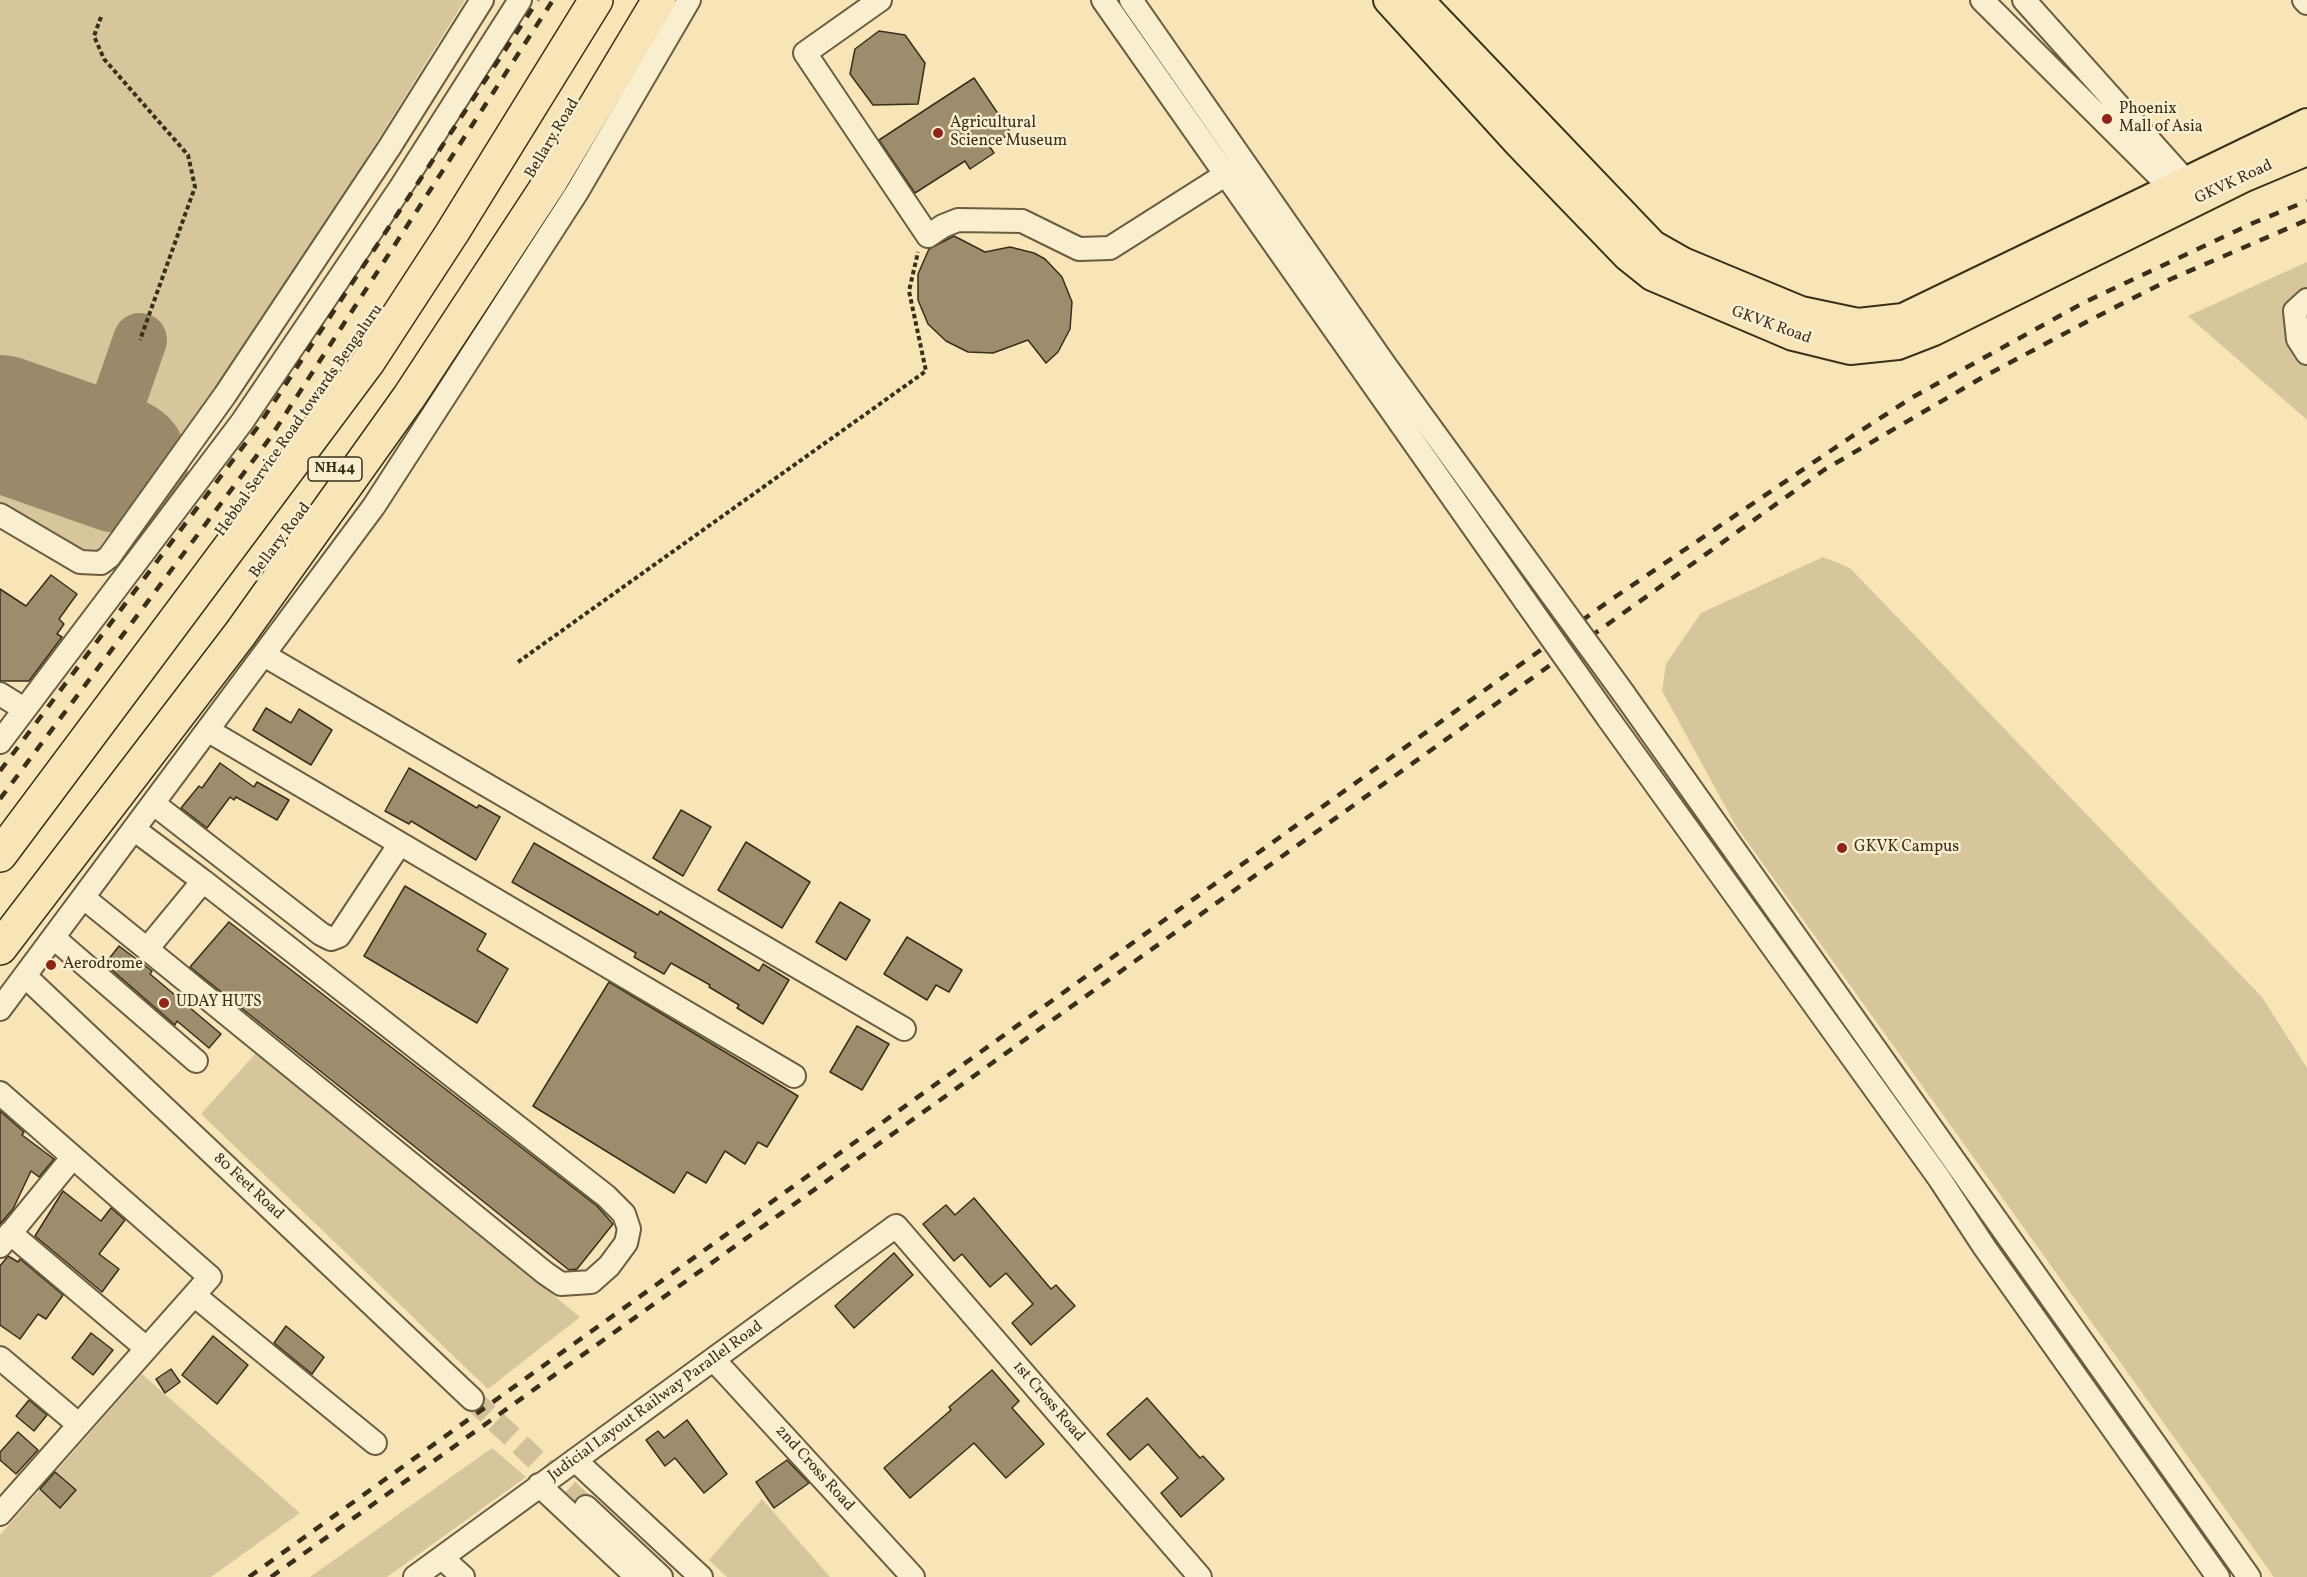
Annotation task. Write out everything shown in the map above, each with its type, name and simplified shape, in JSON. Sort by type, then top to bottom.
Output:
[{"type":"highway","name":"Hebbal Service Road towards Bengaluru","points":[[0,825],[250,496],[449,202],[573,0]]},
{"type":"highway","name":"NH44","points":[[0,855],[368,362],[513,136],[596,0]]},
{"type":"highway","name":"Bellary Road","points":[[0,916],[403,377],[457,295],[638,0]]},
{"type":"highway","points":[[0,948],[240,634],[409,397],[550,182],[659,0]]},
{"type":"main road","name":"GKVK Road","points":[[1388,0],[1519,144],[1627,256],[1652,276],[1793,336],[1850,350],[1871,335],[1903,318],[2177,183],[2307,123]]},
{"type":"main road","name":"GKVK Road","points":[[1419,0],[1653,245],[1683,262],[1801,311],[1858,323],[1871,335],[1898,345],[1935,331],[2244,177],[2307,151]]},
{"type":"street","points":[[0,515],[80,562],[101,563],[109,557],[225,395],[389,148],[482,0]]},
{"type":"street","points":[[0,742],[242,422],[401,187],[520,0]]},
{"type":"street","points":[[0,1009],[381,496],[577,192],[689,0]]},
{"type":"street","points":[[880,0],[805,53],[928,236],[958,220],[1022,220],[1079,249],[1110,248],[1236,167]]},
{"type":"street","points":[[1103,0],[1236,167],[1385,365],[1624,694],[2249,1577]]},
{"type":"street","points":[[1131,0],[1236,167],[1526,602],[1954,1201],[2218,1577]]},
{"type":"street","points":[[2024,0],[2177,183]]},
{"type":"street","points":[[1986,1],[2177,183]]},
{"type":"street","points":[[2307,300],[2295,311],[2298,339],[2307,353]]},
{"type":"street","points":[[264,655],[904,1029]]},
{"type":"street","points":[[0,694],[24,710]]},
{"type":"street","points":[[209,730],[399,845],[794,1076]]},
{"type":"street","points":[[154,804],[321,934],[331,939],[339,936],[399,845]]},
{"type":"street","points":[[84,898],[561,1284],[591,1282],[609,1266],[626,1243],[629,1229],[624,1214],[606,1196],[135,830]]},
{"type":"street","points":[[147,949],[203,881]]},
{"type":"street","points":[[54,938],[196,1061]]},
{"type":"street","name":"80 Feet Road","points":[[25,976],[472,1399]]},
{"type":"street","points":[[0,1093],[210,1277],[78,1424],[4,1501]]},
{"type":"street","points":[[72,1158],[5,1240],[146,1347]]},
{"type":"street","points":[[1954,1201],[1973,1188]]},
{"type":"street","name":"Judicial Layout Railway Parallel Road","points":[[415,1577],[896,1226]]},
{"type":"street","name":"1st Cross Road","points":[[896,1226],[1200,1577]]},
{"type":"street","points":[[194,1295],[375,1443]]},
{"type":"street","points":[[0,1358],[78,1424]]},
{"type":"street","name":"2nd Cross Road","points":[[715,1360],[913,1577]]},
{"type":"street","points":[[575,1460],[701,1577]]},
{"type":"street","points":[[540,1485],[637,1577]]},
{"type":"street","points":[[586,1507],[661,1577]]},
{"type":"street","points":[[442,1558],[463,1577]]},
{"type":"path","points":[[101,17],[94,36],[104,59],[188,155],[195,187],[140,340]]},
{"type":"path","points":[[518,662],[926,370],[909,291],[919,250],[928,236]]},
{"type":"shaded area","points":[[0,0],[465,0],[246,352],[107,547],[91,558],[0,506],[0,492],[41,480],[82,485],[114,494],[163,344],[117,330],[88,417],[80,417],[0,389]]},
{"type":"shaded area","points":[[2307,262],[2307,420],[2188,316]]},
{"type":"shaded area","points":[[1823,557],[1850,568],[2262,997],[2307,1068],[2307,1577],[2274,1577],[1736,826],[1662,691],[1666,664],[1701,613]]},
{"type":"shaded area","points":[[256,1053],[580,1317],[488,1389],[201,1114]]},
{"type":"shaded area","points":[[142,1374],[300,1513],[211,1577],[0,1577],[0,1535]]},
{"type":"shaded area","points":[[492,1448],[526,1477],[387,1577],[310,1577]]},
{"type":"shaded area","points":[[762,1499],[830,1577],[727,1577],[709,1560]]},
{"type":"building","points":[[879,31],[905,35],[925,63],[918,104],[873,105],[850,74],[855,49]]},
{"type":"building","points":[[974,78],[1011,133],[990,147],[994,153],[970,169],[965,161],[915,193],[879,140]]},
{"type":"building","points":[[954,236],[985,252],[1010,247],[1034,253],[1045,259],[1062,277],[1072,302],[1070,329],[1058,352],[1046,363],[1028,340],[993,353],[968,352],[946,341],[928,324],[918,300],[918,274],[929,249]]},
{"type":"building","points":[[51,575],[77,594],[59,619],[64,624],[57,634],[62,637],[29,681],[0,681],[0,589],[26,606]]},
{"type":"building","points":[[266,708],[291,723],[299,709],[332,730],[311,765],[253,730]]},
{"type":"building","points":[[220,763],[254,787],[257,782],[289,800],[277,820],[236,797],[234,800],[230,797],[207,828],[181,808],[199,786],[202,788]]},
{"type":"building","points":[[409,768],[477,808],[479,805],[500,817],[476,860],[411,821],[409,824],[385,811]]},
{"type":"building","points":[[681,810],[711,827],[683,876],[653,858]]},
{"type":"building","points":[[746,842],[810,882],[782,928],[718,890]]},
{"type":"building","points":[[534,843],[658,915],[660,911],[759,971],[763,964],[789,980],[763,1024],[737,1008],[739,1005],[709,987],[710,985],[671,963],[664,974],[634,957],[636,953],[512,882]]},
{"type":"building","points":[[405,886],[486,934],[477,950],[508,969],[477,1023],[364,956]]},
{"type":"building","points":[[840,902],[870,920],[846,960],[816,942]]},
{"type":"building","points":[[229,922],[597,1206],[613,1224],[577,1269],[569,1270],[190,967]]},
{"type":"building","points":[[907,937],[962,970],[949,992],[936,985],[927,1000],[884,974]]},
{"type":"building","points":[[119,946],[152,971],[150,974],[221,1034],[209,1048],[177,1021],[175,1025],[105,964]]},
{"type":"building","points":[[609,982],[798,1096],[767,1147],[758,1142],[745,1164],[725,1151],[706,1183],[687,1172],[674,1193],[533,1106]]},
{"type":"building","points":[[857,1026],[889,1044],[862,1090],[830,1072]]},
{"type":"building","points":[[0,1111],[24,1132],[22,1135],[54,1159],[39,1177],[31,1171],[13,1209],[0,1224]]},
{"type":"building","points":[[63,1191],[101,1221],[111,1208],[125,1220],[99,1254],[119,1269],[102,1292],[35,1236]]},
{"type":"building","points":[[974,1198],[1051,1289],[1056,1285],[1075,1306],[1031,1345],[1012,1323],[1033,1304],[1006,1273],[990,1287],[962,1254],[954,1261],[923,1224],[946,1205],[955,1215]]},
{"type":"building","points":[[894,1253],[913,1275],[854,1328],[835,1306]]},
{"type":"building","points":[[8,1256],[18,1262],[20,1259],[63,1295],[46,1319],[38,1314],[20,1339],[0,1325],[0,1266]]},
{"type":"building","points":[[286,1326],[324,1357],[312,1374],[274,1343]]},
{"type":"building","points":[[91,1333],[113,1350],[93,1375],[72,1358]]},
{"type":"building","points":[[213,1336],[248,1365],[217,1404],[182,1375]]},
{"type":"building","points":[[171,1369],[180,1382],[165,1393],[156,1379]]},
{"type":"building","points":[[992,1370],[1019,1401],[1012,1408],[1044,1444],[1006,1478],[974,1443],[910,1498],[884,1468],[951,1410],[949,1407]]},
{"type":"building","points":[[1147,1398],[1200,1458],[1203,1456],[1224,1479],[1181,1517],[1161,1493],[1178,1478],[1148,1444],[1130,1460],[1107,1434]]},
{"type":"building","points":[[29,1400],[47,1415],[34,1431],[16,1416]]},
{"type":"building","points":[[687,1420],[727,1474],[704,1493],[675,1458],[665,1466],[646,1440],[658,1431],[664,1438]]},
{"type":"building","points":[[18,1432],[38,1450],[16,1474],[0,1460],[0,1452]]},
{"type":"building","points":[[787,1460],[809,1483],[774,1508],[756,1482]]},
{"type":"building","points":[[55,1472],[76,1490],[60,1508],[40,1489]]},
{"type":"taxiway","points":[[65,446],[81,450],[92,449],[108,432],[140,340]]},
{"type":"runway","points":[[0,423],[120,465]]},
{"type":"tunnel","points":[[472,1399],[586,1507]]},
{"type":"railway","points":[[0,771],[257,428],[538,0]]},
{"type":"railway","points":[[0,799],[270,438],[553,0]]},
{"type":"railway","points":[[249,1577],[1609,601],[1851,437],[1913,397],[2083,303],[2253,223],[2307,201]]},
{"type":"railway","points":[[271,1577],[1824,470],[1983,377],[2090,320],[2171,279],[2307,220]]},
{"type":"place","name":"Phoenix Mall of Asia","points":[[2107,119]]},
{"type":"place","name":"Agricultural Science Museum","points":[[938,133]]},
{"type":"place","name":"GKVK Campus","points":[[1842,848]]},
{"type":"place","name":"Aerodrome","points":[[51,965]]},
{"type":"place","name":"UDAY HUTS","points":[[164,1003]]}]
